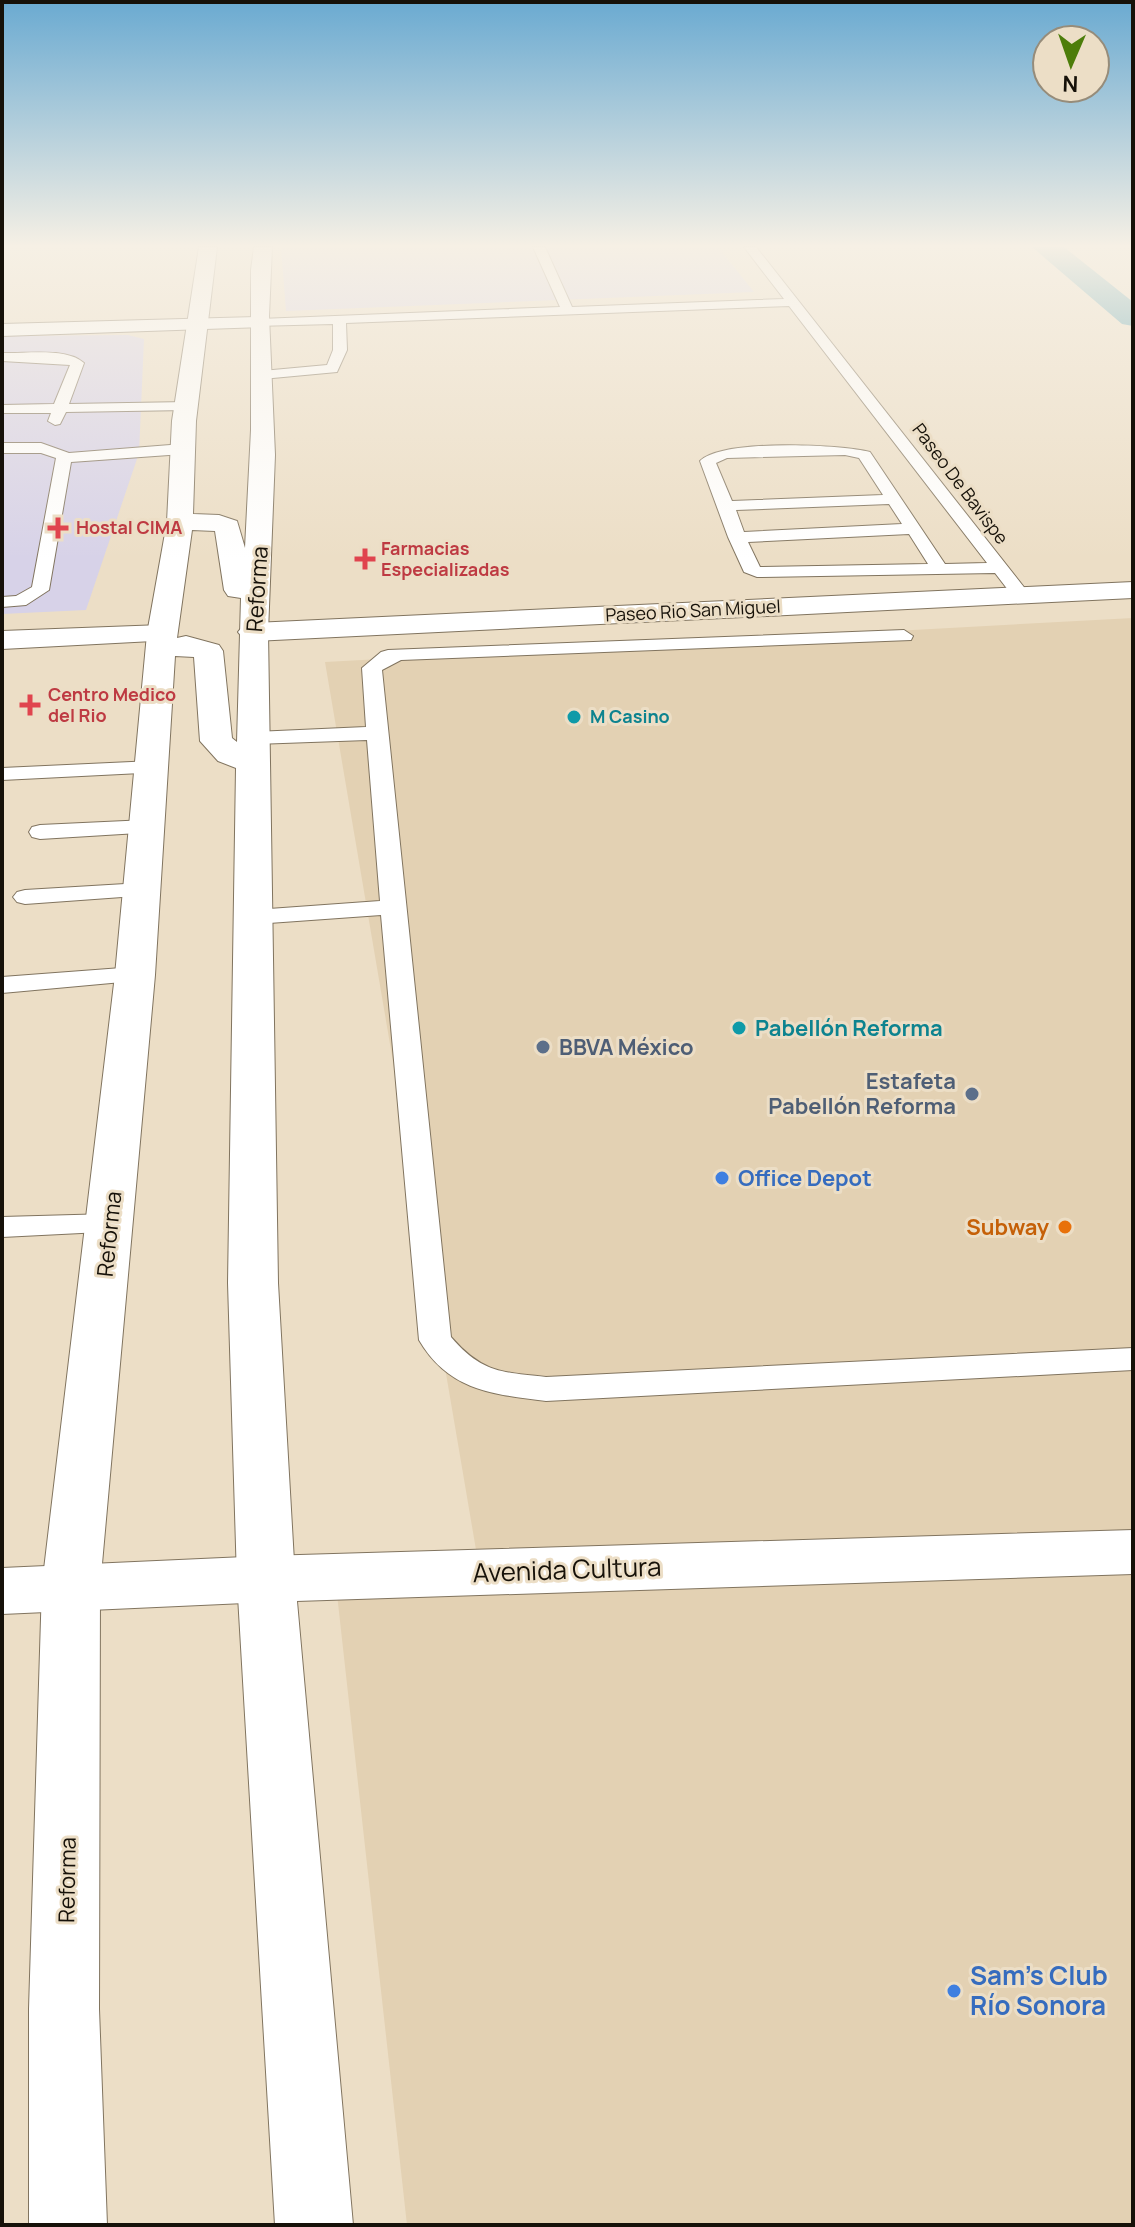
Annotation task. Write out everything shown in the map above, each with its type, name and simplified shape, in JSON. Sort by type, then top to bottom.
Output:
[{"type":"main road","name":"Reforma","points":[[68,2225],[64,2009],[71,1586],[135,975],[161,642],[180,522],[185,414],[192,351]]},
{"type":"main road","name":"Reforma","points":[[261,351],[260,535],[253,621],[253,1283],[266,1579],[314,2225]]},
{"type":"main road","points":[[180,522],[219,523],[228,527],[238,591],[253,621]]},
{"type":"main road","name":"Paseo Rio San Miguel","points":[[253,621],[1133,590]]},
{"type":"main road","points":[[2,640],[161,642],[208,651],[216,741],[230,754],[255,751]]},
{"type":"main road","name":"Avenida Cultura","points":[[2,1591],[266,1579],[1133,1552]]},
{"type":"lane","points":[[262,375],[332,369],[340,351]]},
{"type":"lane","name":"Paseo De Bavispe","points":[[832,351],[1021,595]]},
{"type":"lane","points":[[2,357],[56,358],[77,363],[58,415]]},
{"type":"lane","points":[[2,409],[58,415],[185,414]]},
{"type":"lane","points":[[2,422],[58,415]]},
{"type":"lane","points":[[2,448],[41,448],[61,453],[64,458],[40,590],[20,601],[2,602]]},
{"type":"lane","points":[[64,458],[183,449]]},
{"type":"lane","points":[[940,569],[865,455],[857,452],[724,453],[708,461],[736,537],[750,568],[757,572],[940,569],[999,568]]},
{"type":"lane","points":[[724,506],[893,499]]},
{"type":"lane","points":[[736,537],[914,529]]},
{"type":"lane","points":[[904,636],[401,654],[388,656],[372,668],[391,907],[412,1085],[435,1340],[458,1367],[497,1383],[546,1389],[1133,1359]]},
{"type":"lane","points":[[255,751],[377,733]]},
{"type":"lane","points":[[2,774],[153,767]]},
{"type":"lane","points":[[40,832],[147,827]]},
{"type":"lane","points":[[25,897],[142,890]]},
{"type":"lane","points":[[255,917],[391,907]]},
{"type":"lane","points":[[2,985],[135,975]]},
{"type":"lane","points":[[2,1227],[110,1224]]},
{"type":"shaded area","name":"Hostal CIMA","points":[[2,351],[143,351],[139,453],[86,610],[2,614]]},
{"type":"shaded area","points":[[1133,618],[1133,2225],[407,2225],[337,1594],[483,1591],[325,662]]},
{"type":"place","name":"Hostal CIMA","points":[[58,528]]},
{"type":"place","name":"Farmacias Especializadas","points":[[365,559]]},
{"type":"place","name":"Centro Medico del Rio","points":[[30,705]]},
{"type":"place","name":"M Casino","points":[[574,717]]},
{"type":"place","name":"Pabellón Reforma","points":[[739,1028]]},
{"type":"place","name":"BBVA México","points":[[543,1047]]},
{"type":"place","name":"Estafeta Pabellón Reforma","points":[[972,1094]]},
{"type":"place","name":"Office Depot","points":[[722,1178]]},
{"type":"place","name":"Subway","points":[[1065,1227]]},
{"type":"place","name":"Sam's Club Río Sonora","points":[[954,1991]]}]
